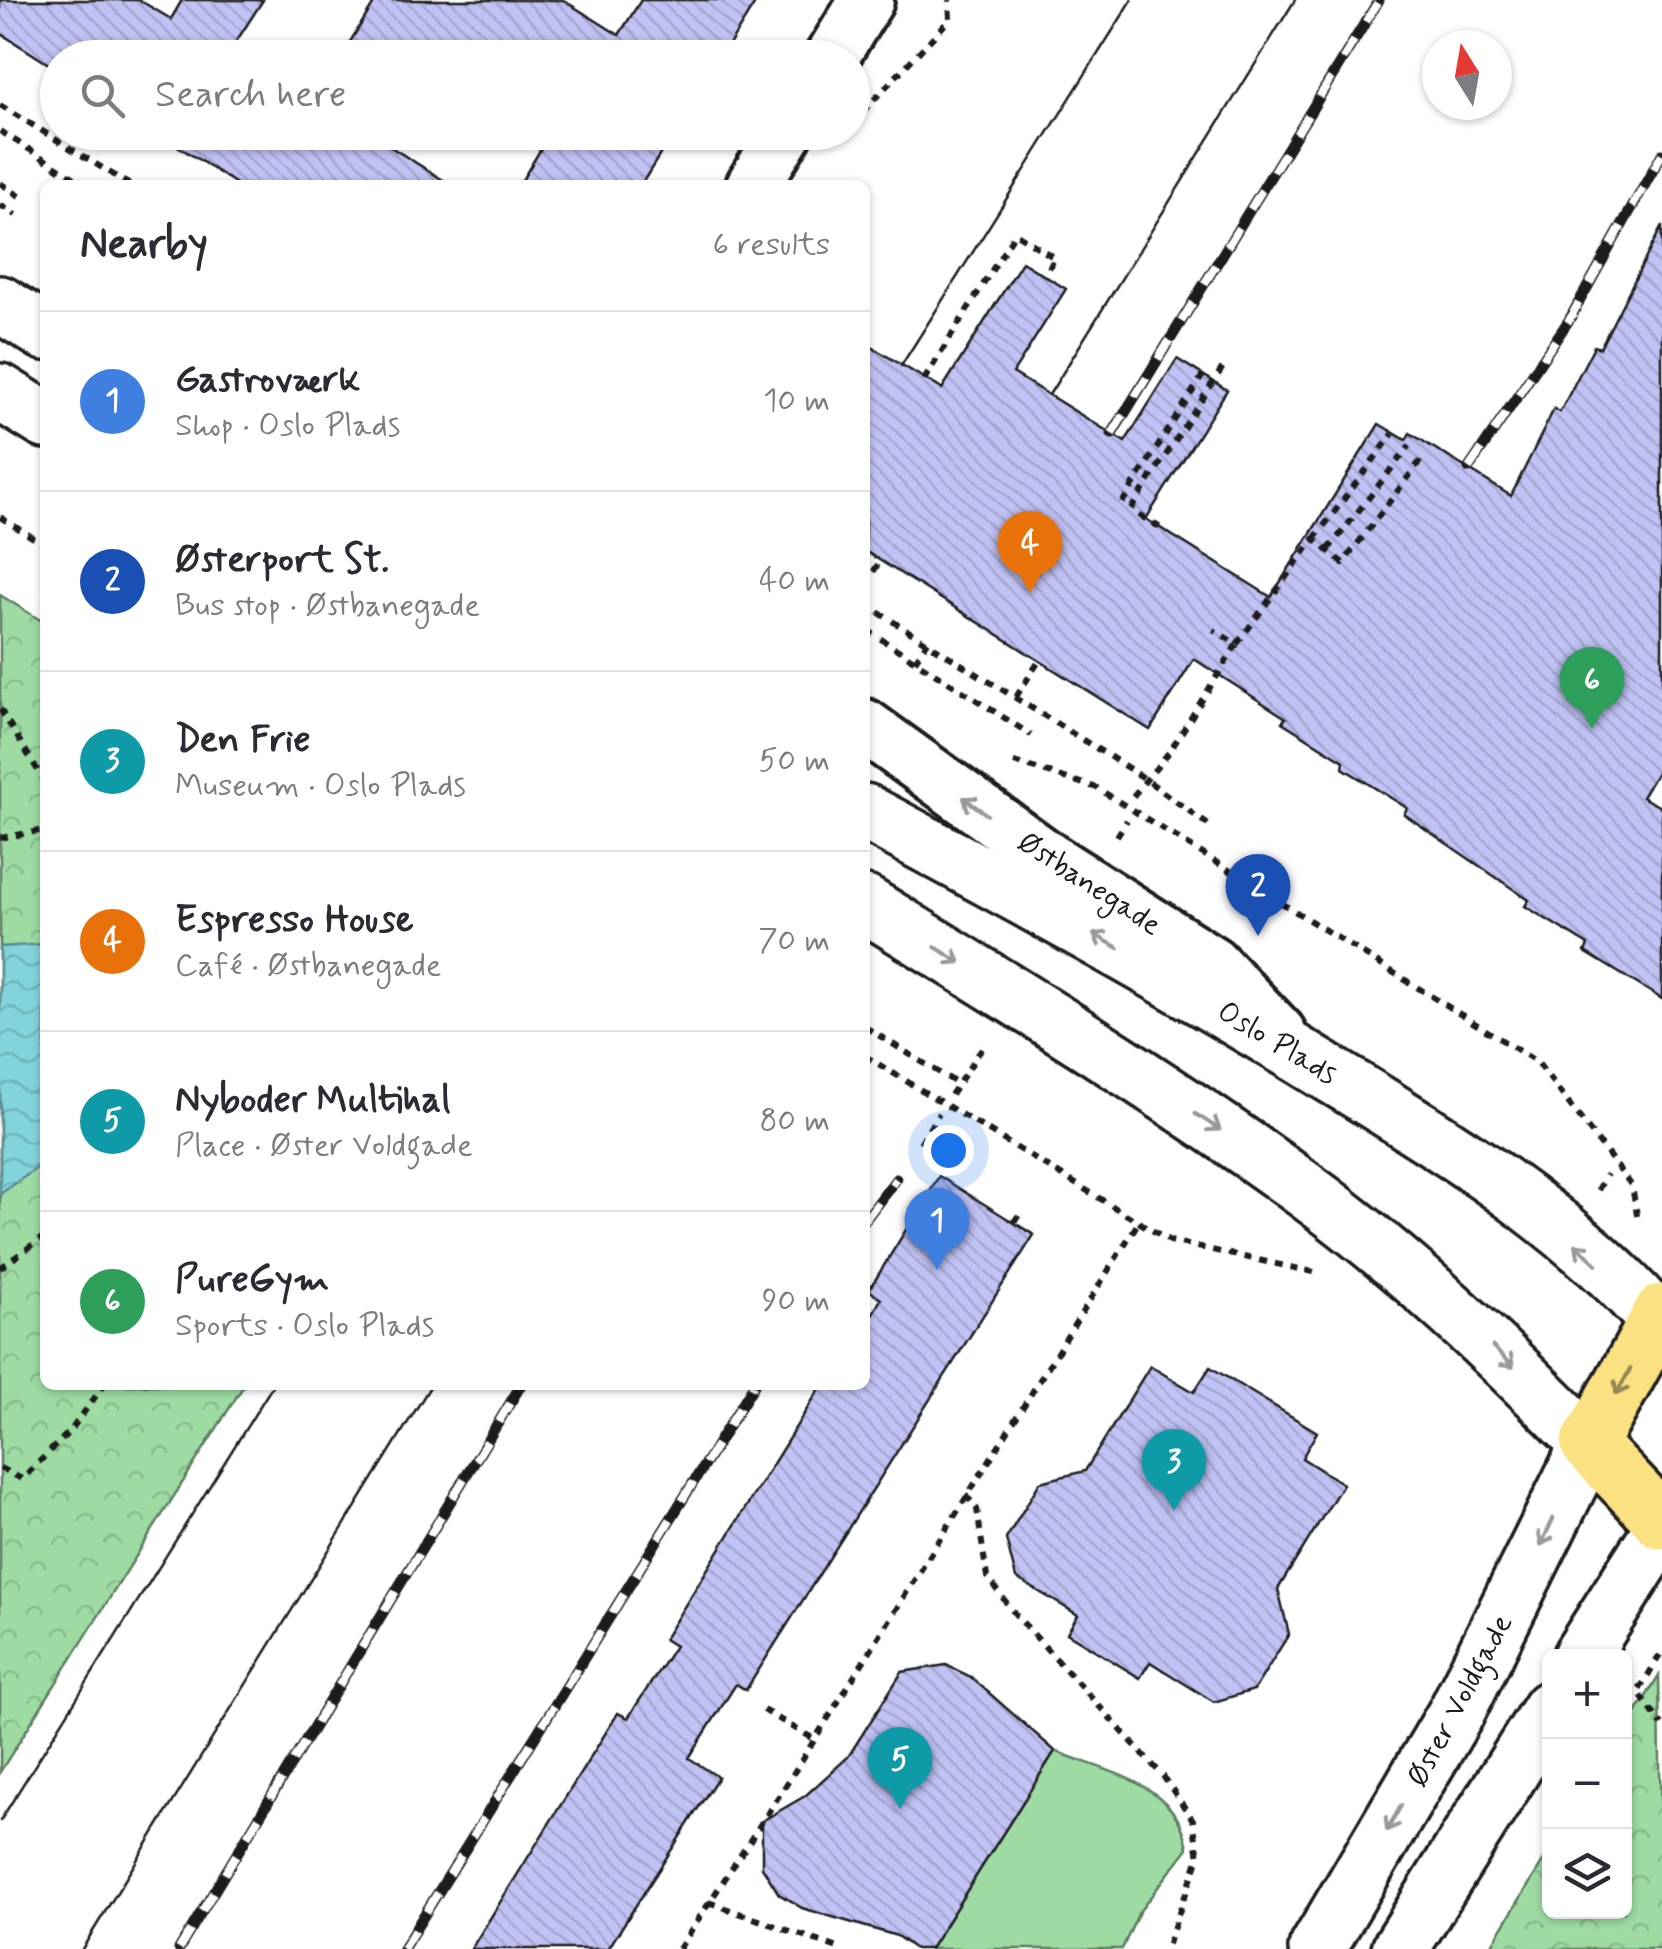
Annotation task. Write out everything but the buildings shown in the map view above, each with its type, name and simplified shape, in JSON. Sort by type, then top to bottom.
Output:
[{"type":"main road","points":[[1660,1320],[1589,1444],[1662,1525]]},
{"type":"street","points":[[843,40],[867,0]]},
{"type":"street","points":[[757,180],[775,150]]},
{"type":"street","points":[[0,304],[40,329]]},
{"type":"street","points":[[0,392],[40,417]]},
{"type":"street","name":"Østbanegade","points":[[870,730],[1050,860],[1212,963],[1300,1056]]},
{"type":"street","name":"Oslo Plads","points":[[870,815],[1066,918],[1436,1138],[1569,1238],[1660,1320]]},
{"type":"street","points":[[870,907],[1126,1068],[1308,1192],[1472,1328],[1589,1444]]},
{"type":"street","name":"Øster Voldgade","points":[[1317,1949],[1456,1713],[1589,1444]]},
{"type":"street","points":[[1586,1649],[1662,1525]]},
{"type":"street","points":[[1400,1949],[1542,1722]]},
{"type":"path","points":[[870,104],[950,19],[949,0]]},
{"type":"path","points":[[0,105],[40,130]]},
{"type":"path","points":[[0,131],[77,180]]},
{"type":"path","points":[[73,150],[122,180]]},
{"type":"path","points":[[0,183],[26,200]]},
{"type":"path","points":[[0,205],[16,215]]},
{"type":"path","points":[[924,380],[1015,233],[1055,258],[1044,276]]},
{"type":"path","points":[[1130,509],[1225,364]]},
{"type":"path","points":[[1122,503],[1202,375]]},
{"type":"path","points":[[1133,796],[1170,751],[1236,644],[1393,434]]},
{"type":"path","points":[[1328,550],[1410,446]]},
{"type":"path","points":[[1314,540],[1343,564],[1424,456]]},
{"type":"path","points":[[1139,515],[1161,528]]},
{"type":"path","points":[[0,517],[40,542]]},
{"type":"path","points":[[870,577],[880,561]]},
{"type":"path","points":[[870,607],[1144,778],[1210,827]]},
{"type":"path","points":[[1213,630],[1236,644]]},
{"type":"path","points":[[870,632],[1032,735]]},
{"type":"path","points":[[915,661],[928,641]]},
{"type":"path","points":[[1016,697],[1039,661]]},
{"type":"path","points":[[0,709],[40,774]]},
{"type":"path","points":[[1000,758],[1097,788],[1537,1062],[1632,1186],[1639,1224]]},
{"type":"path","points":[[0,838],[40,831]]},
{"type":"path","points":[[870,1030],[958,1084]]},
{"type":"path","points":[[950,1095],[984,1045]]},
{"type":"path","points":[[870,1059],[1170,1242],[1336,1276]]},
{"type":"path","points":[[920,1143],[939,1112]]},
{"type":"path","points":[[1014,1222],[1023,1209]]},
{"type":"path","points":[[678,1949],[1138,1223]]},
{"type":"path","points":[[0,1268],[40,1240]]},
{"type":"path","points":[[0,1468],[22,1479],[72,1430],[100,1390]]},
{"type":"path","points":[[966,1495],[976,1509],[988,1577],[1015,1614],[1162,1776],[1193,1820],[1200,1857],[1166,1949]]},
{"type":"path","points":[[1660,1655],[1638,1692],[1662,1725]]},
{"type":"path","points":[[763,1710],[814,1739]]},
{"type":"path","points":[[708,1902],[841,1949]]},
{"type":"green space","points":[[0,595],[40,620],[40,1390],[241,1390],[0,1772]]},
{"type":"green space","points":[[1659,1675],[1662,1949],[1489,1949],[1542,1863],[1542,1919],[1632,1919],[1632,1719]]},
{"type":"green space","points":[[1055,1751],[1117,1774],[1155,1794],[1181,1826],[1188,1848],[1139,1912],[1122,1949],[930,1949]]},
{"type":"water","points":[[40,944],[40,1166],[0,1194],[0,947]]},
{"type":"tram line","points":[[901,366],[1132,0]]},
{"type":"tram line","points":[[1049,395],[1295,0]]},
{"type":"tram line","points":[[0,1821],[270,1390]]},
{"type":"tram line","points":[[82,1949],[428,1390]]},
{"type":"railway","points":[[1112,434],[1379,0]]},
{"type":"railway","points":[[1469,468],[1569,320],[1662,154]]},
{"type":"railway","points":[[870,1213],[896,1179]]},
{"type":"railway","points":[[179,1949],[518,1390]]},
{"type":"railway","points":[[403,1949],[751,1390]]},
{"type":"place","name":"Espresso House","points":[[1030,593]]},
{"type":"place","name":"PureGym","points":[[1592,729]]},
{"type":"place","name":"Østerport St.","points":[[1258,936]]},
{"type":"place","name":"Gastroværk","points":[[937,1270]]},
{"type":"place","name":"Den Frie","points":[[1174,1511]]},
{"type":"place","name":"Nyboder Multihal","points":[[900,1809]]}]
